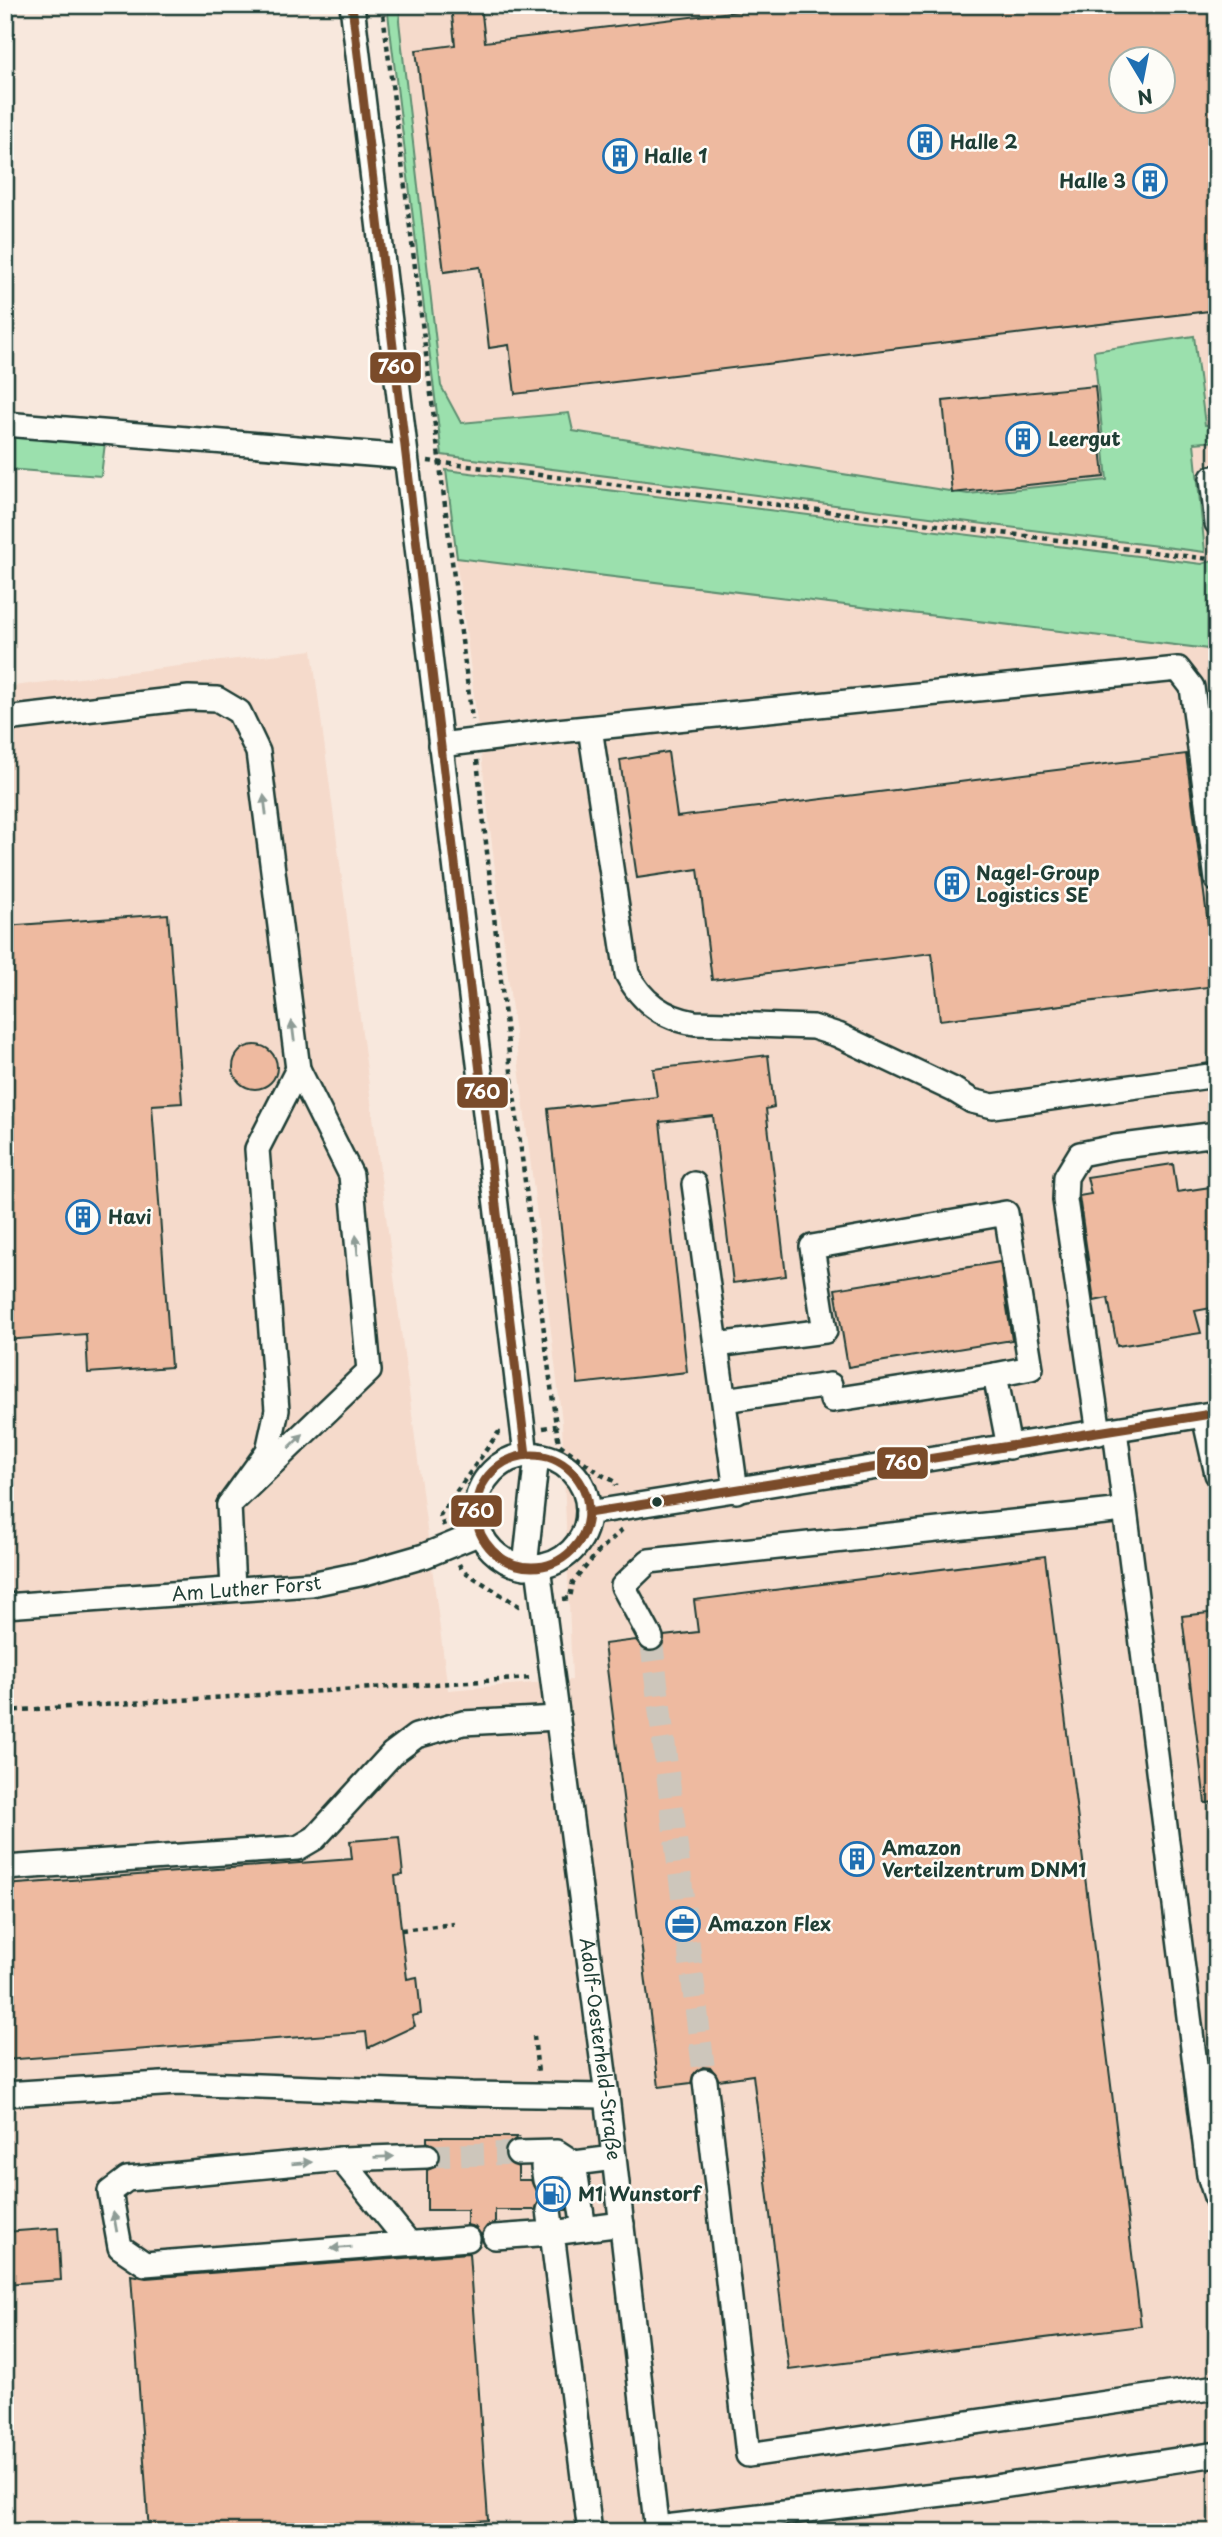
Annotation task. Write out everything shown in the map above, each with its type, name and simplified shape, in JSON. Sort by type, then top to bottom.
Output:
[{"type":"street","points":[[352,5],[440,745],[532,1455]]},
{"type":"street","points":[[5,424],[406,457]]},
{"type":"street","points":[[1212,478],[1217,523]]},
{"type":"street","points":[[440,745],[1178,669],[1192,687],[1217,880]]},
{"type":"street","points":[[5,719],[189,698],[217,699],[239,712],[258,752],[298,1069],[351,1175],[369,1371],[229,1505]]},
{"type":"street","points":[[590,728],[627,974],[637,992],[655,1009],[678,1020],[695,1023],[813,1027],[838,1035],[972,1101],[993,1106],[1217,1075]]},
{"type":"street","points":[[233,1589],[229,1505],[268,1451],[277,1410],[257,1149],[298,1069]]},
{"type":"street","points":[[1217,1134],[1080,1154],[1066,1177],[1065,1200],[1124,1510],[1209,2175],[1217,2200]]},
{"type":"street","points":[[694,1184],[736,1491]]},
{"type":"street","points":[[716,1345],[825,1331],[812,1247],[1006,1213],[1031,1368],[832,1400],[830,1385],[724,1400]]},
{"type":"street","points":[[995,1375],[1009,1447]]},
{"type":"street","points":[[588,1513],[1210,1415],[1217,1474]]},
{"type":"street","points":[[532,1455],[553,1459],[573,1474],[586,1496],[588,1513],[586,1528],[579,1542],[564,1558],[532,1567],[511,1563],[498,1556],[480,1533],[476,1516],[477,1499],[484,1482],[495,1469],[509,1460],[532,1455]]},
{"type":"street","name":"Adolf-Oesterheld-Straße","points":[[532,1455],[532,1567],[553,1674],[607,2096],[657,2530]]},
{"type":"street","points":[[651,1638],[623,1586],[649,1561],[1124,1510]]},
{"type":"street","name":"Am Luther Forst","points":[[5,1606],[311,1584],[365,1573],[424,1556],[480,1533]]},
{"type":"street","points":[[5,1868],[298,1848],[315,1838],[392,1754],[416,1736],[463,1723],[558,1718]]},
{"type":"street","points":[[705,2081],[748,2455],[1217,2387]]},
{"type":"street","points":[[5,2094],[177,2083],[607,2096]]},
{"type":"street","points":[[518,2153],[556,2152],[575,2163]]},
{"type":"street","points":[[427,2156],[341,2159],[127,2179],[110,2192],[120,2247],[145,2264],[467,2239]]},
{"type":"street","points":[[545,2180],[543,2167],[614,2158]]},
{"type":"street","points":[[341,2159],[409,2243]]},
{"type":"street","points":[[575,2163],[584,2229]]},
{"type":"street","points":[[495,2237],[551,2221],[584,2229],[622,2224]]},
{"type":"street","points":[[551,2221],[590,2532]]},
{"type":"street","points":[[657,2530],[730,2525],[1217,2454]]},
{"type":"path","points":[[382,5],[556,1426],[559,1444],[616,1482],[620,1508]]},
{"type":"path","points":[[406,457],[439,464],[1217,560]]},
{"type":"path","points":[[5,1711],[553,1674]]},
{"type":"path","points":[[401,1930],[454,1924]]},
{"type":"path","points":[[534,2036],[541,2095]]},
{"type":"shaded area","points":[[386,5],[1217,5],[1217,2532],[5,2532],[5,687],[312,650],[448,1690],[572,1680],[562,1422],[466,630],[441,454]]},
{"type":"green space","points":[[387,5],[401,5],[399,21],[441,386],[461,423],[569,413],[573,431],[968,494],[1107,480],[1094,351],[1194,336],[1205,425],[1217,424],[1217,441],[1194,443],[1205,552],[442,455]]},
{"type":"green space","points":[[5,435],[105,443],[101,476],[5,469]]},
{"type":"green space","points":[[446,470],[1202,564],[1217,559],[1217,650],[457,558]]},
{"type":"building","points":[[451,5],[481,5],[485,42],[789,5],[1217,5],[1217,310],[515,394],[509,345],[489,348],[480,267],[444,272],[416,50],[455,45]]},
{"type":"building","name":"Leergut","points":[[1095,386],[1104,477],[952,493],[943,401]]},
{"type":"building","name":"Nagel-Group Logistics SE","points":[[668,752],[677,817],[1186,754],[1216,986],[940,1020],[932,953],[712,980],[698,869],[637,878],[620,760]]},
{"type":"building","name":"Havi","points":[[168,914],[182,1103],[152,1105],[171,1367],[88,1373],[86,1334],[5,1340],[5,926]]},
{"type":"building","points":[[255,1045],[270,1052],[277,1067],[270,1082],[255,1089],[240,1082],[233,1067],[240,1052]]},
{"type":"building","points":[[768,1055],[774,1107],[766,1109],[786,1276],[733,1283],[713,1116],[660,1122],[687,1372],[578,1384],[548,1109],[657,1097],[653,1069]]},
{"type":"building","points":[[1173,1164],[1177,1192],[1217,1186],[1217,1307],[1195,1311],[1201,1333],[1117,1346],[1108,1298],[1094,1301],[1079,1196],[1091,1194],[1087,1177]]},
{"type":"building","points":[[1000,1262],[1012,1340],[848,1367],[835,1289]]},
{"type":"building","name":"Amazon Verteilzentrum DNM1","points":[[1045,1556],[1141,2326],[789,2370],[753,2075],[719,2080],[711,2068],[703,2067],[693,2075],[691,2083],[659,2087],[604,1644],[636,1640],[643,1649],[651,1652],[662,1646],[664,1636],[698,1632],[694,1600]]},
{"type":"building","points":[[1217,1612],[1217,1802],[1205,1803],[1182,1616]]},
{"type":"building","points":[[399,1837],[403,1875],[395,1876],[407,1979],[417,1977],[421,2014],[412,2016],[415,2026],[368,2048],[366,2032],[5,2060],[5,1885],[352,1859],[350,1841]]},
{"type":"building","points":[[427,2137],[518,2137],[506,2146],[504,2153],[506,2161],[518,2167],[518,2180],[531,2180],[535,2189],[546,2194],[554,2190],[559,2180],[562,2180],[567,2210],[563,2210],[555,2197],[548,2196],[540,2199],[535,2210],[495,2210],[495,2223],[487,2226],[481,2236],[475,2227],[467,2225],[467,2210],[427,2210],[427,2170],[435,2167],[441,2156],[438,2148],[427,2142]]},
{"type":"building","points":[[58,2228],[61,2280],[5,2284],[5,2232]]},
{"type":"building","points":[[469,2253],[488,2520],[322,2532],[149,2532],[131,2275],[146,2278]]},
{"type":"tunnel","points":[[651,1638],[705,2081]]},
{"type":"tunnel","points":[[427,2156],[518,2153]]},
{"type":"transit line","name":"760","points":[[352,5],[526,1455]]},
{"type":"transit line","name":"760","points":[[588,1513],[1217,1413]]},
{"type":"transit line","name":"760","points":[[532,1455],[553,1460],[571,1472],[583,1490],[588,1511],[583,1532],[571,1550],[553,1562],[532,1567],[511,1562],[493,1550],[481,1532],[476,1511],[481,1490],[493,1472],[511,1460],[532,1455]]},
{"type":"place","name":"Halle 2","points":[[925,142]]},
{"type":"place","name":"Halle 1","points":[[620,156]]},
{"type":"place","name":"Halle 3","points":[[1150,181]]},
{"type":"place","name":"Leergut","points":[[1023,439]]},
{"type":"place","name":"Nagel-Group Logistics SE","points":[[952,884]]},
{"type":"place","name":"Havi","points":[[83,1217]]},
{"type":"place","name":"Amazon Verteilzentrum DNM1","points":[[857,1859]]},
{"type":"place","name":"Amazon Flex","points":[[683,1924]]},
{"type":"place","name":"M1 Wunstorf","points":[[553,2194]]}]
